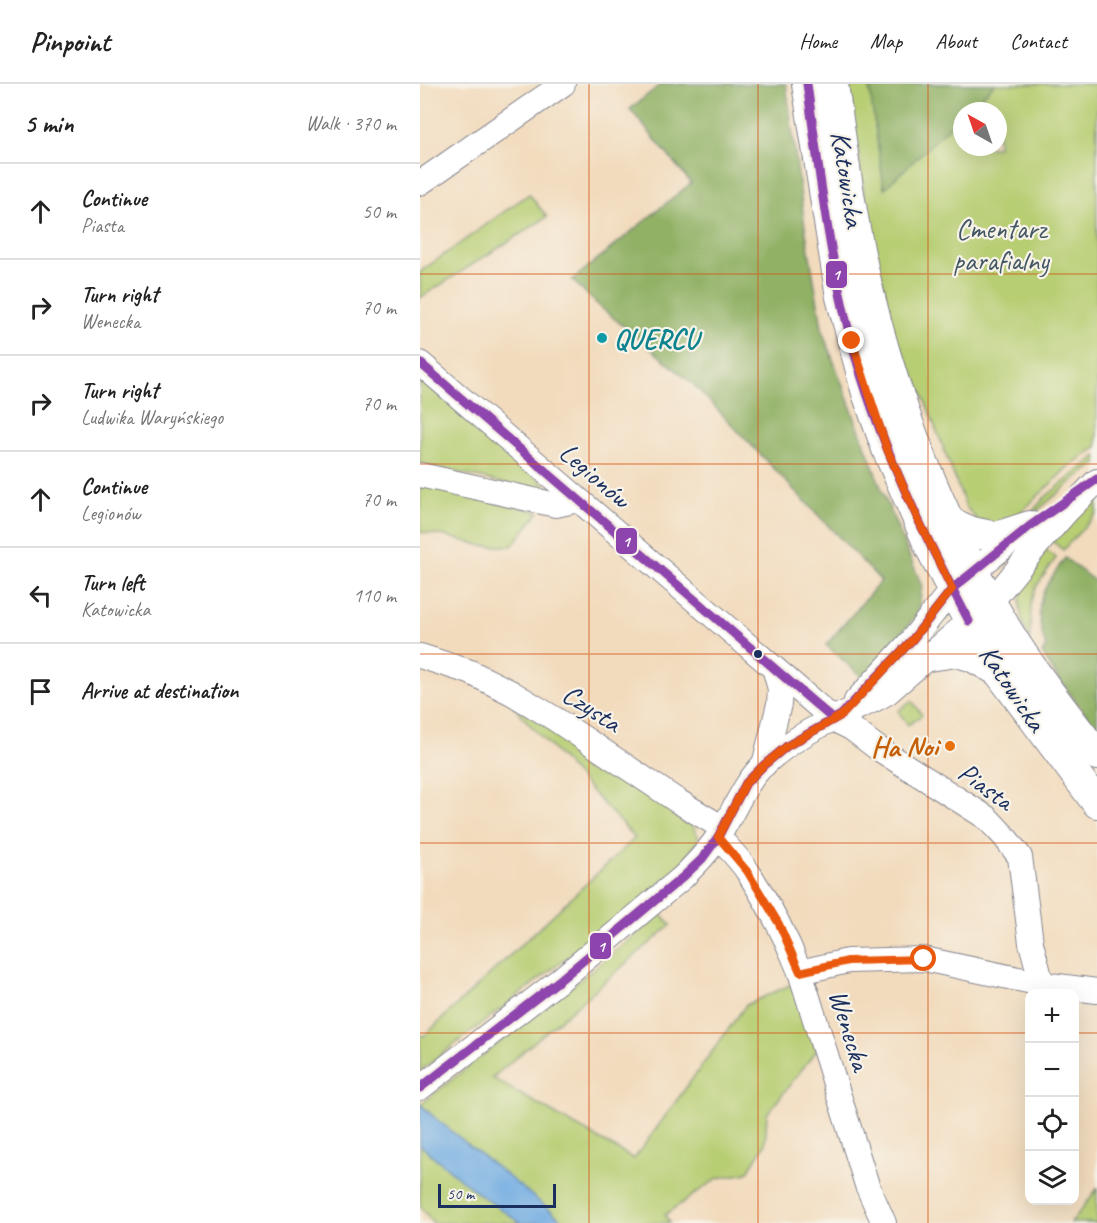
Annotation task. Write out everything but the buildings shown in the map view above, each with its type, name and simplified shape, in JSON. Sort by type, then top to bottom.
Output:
[{"type":"main road","name":"Katowicka","points":[[821,91],[879,332],[914,439],[949,522],[963,580]]},
{"type":"main road","name":"Katowicka","points":[[821,91],[833,259],[852,341],[887,449],[915,513],[963,580],[980,612],[998,670],[1097,804]]},
{"type":"main road","points":[[949,522],[972,532],[996,537],[1030,526]]},
{"type":"main road","name":"Katowicka","points":[[980,612],[1042,682],[1097,755]]},
{"type":"main road","points":[[929,656],[957,652],[971,656],[998,670]]},
{"type":"street","points":[[420,183],[563,84]]},
{"type":"street","name":"Legionów","points":[[420,363],[776,671],[837,717]]},
{"type":"street","points":[[420,475],[556,505],[578,500]]},
{"type":"street","points":[[837,717],[912,640],[963,580],[1030,526],[1097,480]]},
{"type":"street","points":[[429,1081],[561,979],[683,877],[702,859],[720,832],[746,783],[764,765],[787,746],[837,717],[874,701],[888,692],[980,612],[1048,531],[1097,480]]},
{"type":"street","name":"Czysta","points":[[420,656],[470,672],[512,693],[555,719],[720,832]]},
{"type":"street","points":[[764,765],[779,704],[780,688],[776,671]]},
{"type":"street","name":"Piasta","points":[[837,717],[876,747],[987,818],[1004,836],[1020,857],[1031,943],[1042,984]]},
{"type":"street","name":"Wenecka","points":[[720,832],[779,924],[800,972],[867,1185],[884,1223]]},
{"type":"street","points":[[800,972],[848,961],[924,959],[1042,984],[1097,991]]},
{"type":"green space","points":[[661,84],[786,84],[805,227],[823,333],[883,493],[922,586],[918,614],[863,678],[826,645],[881,581],[694,385],[598,305],[572,280],[691,183],[630,109]]},
{"type":"green space","name":"Cmentarz parafialny","points":[[849,84],[1097,84],[1097,447],[1068,467],[1015,518],[997,525],[978,521],[966,507],[921,390],[894,334],[865,200]]},
{"type":"green space","points":[[869,84],[995,84],[976,102],[953,102],[953,124],[884,189]]},
{"type":"green space","points":[[529,194],[547,217],[420,298],[420,272]]},
{"type":"green space","points":[[420,379],[548,487],[542,492],[420,464]]},
{"type":"green space","points":[[1097,456],[1097,464],[1077,477],[1030,517],[1029,515],[1045,497]]},
{"type":"green space","points":[[420,484],[539,512],[512,546],[483,546],[420,532]]},
{"type":"green space","points":[[1097,494],[1097,513],[1063,550],[1052,541]]},
{"type":"green space","points":[[1045,549],[1056,558],[1036,587],[1031,603],[1030,641],[1021,614],[1021,592],[1030,572]]},
{"type":"green space","points":[[1065,558],[1097,583],[1097,729],[1042,653],[1046,647],[1040,620],[1041,600],[1044,590]]},
{"type":"green space","points":[[912,701],[922,715],[908,725],[898,711]]},
{"type":"green space","points":[[509,702],[690,820],[699,838],[685,861],[642,900],[420,1071],[420,1034],[424,1036],[635,838]]},
{"type":"green space","points":[[661,914],[671,925],[492,1078],[634,1159],[746,1005],[792,984],[817,1050],[767,1114],[765,1144],[747,1173],[718,1178],[665,1215],[670,1223],[566,1223],[435,1118],[421,1104]]},
{"type":"green space","points":[[420,1145],[476,1192],[521,1223],[433,1223],[420,1206]]},
{"type":"green space","points":[[1097,1189],[1097,1223],[1071,1223]]},
{"type":"water","points":[[420,1104],[566,1223],[521,1223],[476,1192],[420,1145]]},
{"type":"transit line","name":"1","points":[[807,84],[831,245],[843,308],[862,377],[902,484],[969,621]]},
{"type":"transit line","name":"1","points":[[420,363],[833,719]]},
{"type":"transit line","name":"1","points":[[420,1088],[561,979],[683,877],[702,859],[718,837],[746,783],[764,765],[787,746],[841,715],[912,640],[952,589],[1030,526],[1097,479]]},
{"type":"place","name":"QUERCU","points":[[602,338]]},
{"type":"place","name":"Ha Noi","points":[[950,746]]},
{"type":"route","points":[[852,341],[887,449],[930,547],[952,589],[879,678],[842,715],[787,746],[746,783],[718,837],[747,871],[779,924],[800,972],[848,961],[924,959]]}]
